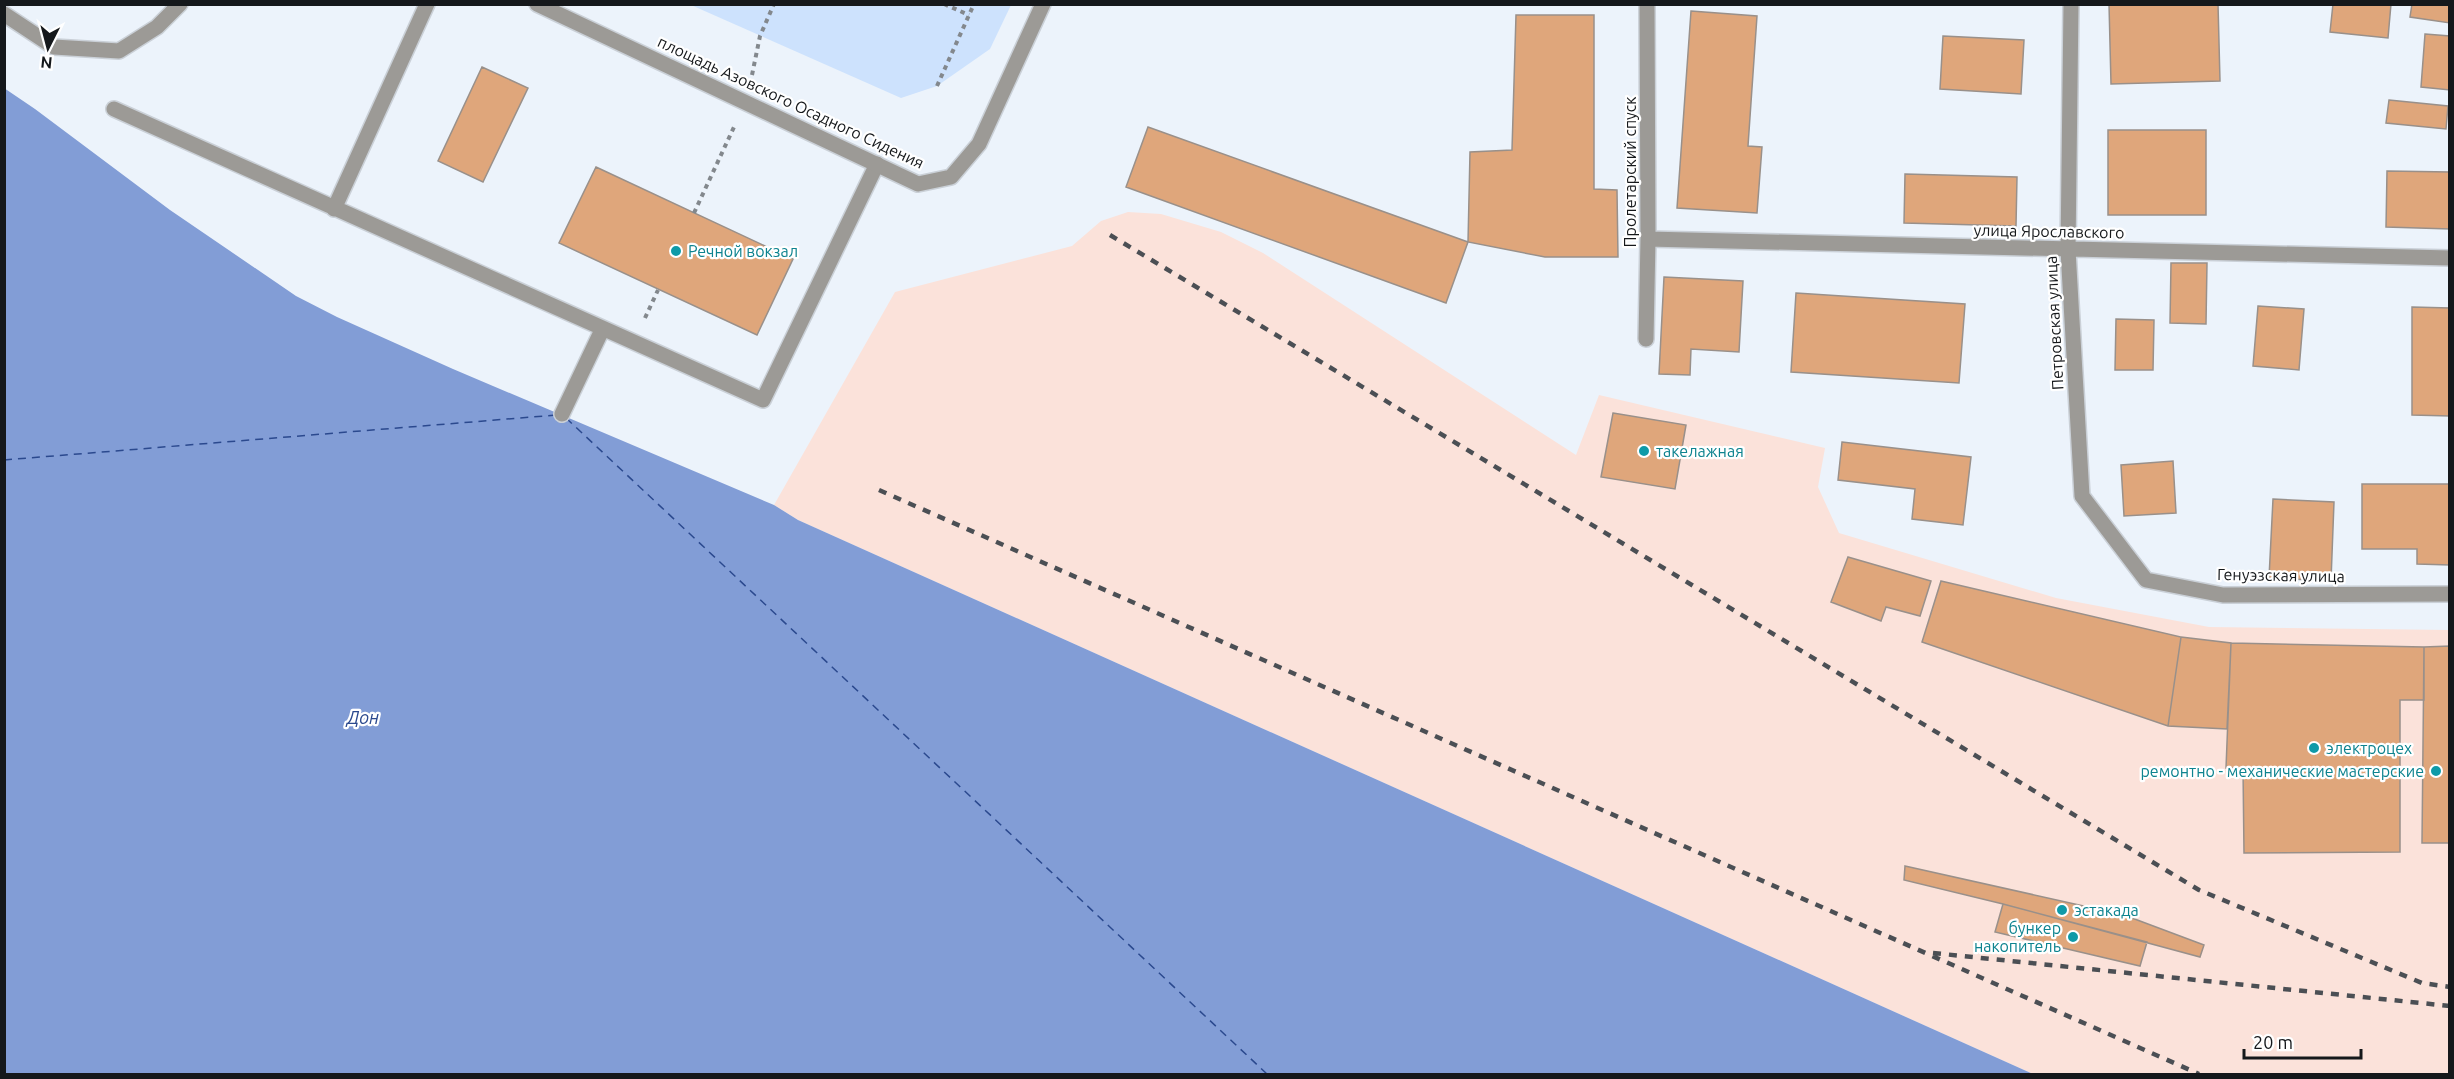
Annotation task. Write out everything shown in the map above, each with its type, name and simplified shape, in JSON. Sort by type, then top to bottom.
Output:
[{"type":"street","points":[[4,14],[54,47],[119,51],[157,27],[180,4]]},
{"type":"street","points":[[334,209],[427,4]]},
{"type":"street","name":"площадь Азовского Осадного Сидения","points":[[537,4],[918,184],[951,177],[979,144],[1044,4]]},
{"type":"street","name":"Пролетарский спуск","points":[[1646,339],[1647,4]]},
{"type":"street","name":"Петровская улица","points":[[2071,4],[2068,250],[2082,496]]},
{"type":"street","points":[[114,109],[602,330],[763,400],[877,164]]},
{"type":"street","name":"улица Ярославского","points":[[1648,239],[2450,258]]},
{"type":"street","points":[[562,414],[602,330]]},
{"type":"street","name":"Генуэзская улица","points":[[2082,496],[2146,580],[2223,595],[2450,594]]},
{"type":"path","points":[[760,36],[774,4]]},
{"type":"path","points":[[944,4],[969,15]]},
{"type":"path","points":[[937,86],[974,4]]},
{"type":"shaded area","points":[[1011,4],[990,49],[937,86],[901,98],[691,5]]},
{"type":"shaded area","points":[[1128,212],[1161,214],[1221,232],[1263,253],[1576,455],[1599,395],[1825,448],[1818,487],[1839,533],[2056,598],[2209,627],[2449,630],[2449,1074],[2033,1074],[798,520],[774,505],[895,292],[1072,246],[1101,221]]},
{"type":"water","name":"Дон","points":[[4,88],[170,210],[296,296],[337,317],[453,369],[774,505],[798,520],[2033,1074],[5,1074]]},
{"type":"building","points":[[2109,4],[2218,4],[2220,81],[2111,84]]},
{"type":"building","points":[[2333,4],[2391,4],[2388,38],[2330,32]]},
{"type":"building","points":[[2412,4],[2450,4],[2450,23],[2410,17]]},
{"type":"building","points":[[1691,11],[1757,16],[1748,146],[1762,147],[1757,213],[1677,208]]},
{"type":"building","points":[[1516,15],[1594,15],[1594,189],[1617,190],[1618,257],[1545,257],[1468,242],[1470,152],[1512,150]]},
{"type":"building","points":[[2425,34],[2450,36],[2450,90],[2421,87]]},
{"type":"building","points":[[1943,36],[2024,40],[2021,94],[1940,89]]},
{"type":"building","points":[[482,67],[528,88],[483,182],[438,161]]},
{"type":"building","points":[[2389,100],[2448,106],[2446,129],[2386,123]]},
{"type":"building","points":[[1148,127],[1468,242],[1446,303],[1126,187]]},
{"type":"building","points":[[2108,130],[2206,130],[2206,215],[2108,215]]},
{"type":"building","name":"Речной вокзал","points":[[596,167],[793,259],[757,335],[559,243]]},
{"type":"building","points":[[2387,171],[2450,172],[2450,229],[2386,227]]},
{"type":"building","points":[[1905,174],[2017,177],[2016,226],[1904,223]]},
{"type":"building","points":[[2171,263],[2207,263],[2206,324],[2170,323]]},
{"type":"building","points":[[1664,277],[1743,281],[1739,352],[1691,349],[1690,375],[1659,374]]},
{"type":"building","points":[[1796,293],[1965,304],[1959,383],[1791,372]]},
{"type":"building","points":[[2258,306],[2304,309],[2299,370],[2253,366]]},
{"type":"building","points":[[2412,307],[2450,308],[2450,416],[2412,415]]},
{"type":"building","points":[[2116,319],[2154,320],[2153,370],[2115,370]]},
{"type":"building","name":"такелажная","points":[[1613,413],[1686,425],[1675,489],[1601,477]]},
{"type":"building","points":[[1842,442],[1971,457],[1963,525],[1912,519],[1915,489],[1838,480]]},
{"type":"building","points":[[2173,461],[2176,513],[2124,516],[2121,465]]},
{"type":"building","points":[[2362,484],[2450,484],[2450,565],[2417,564],[2417,549],[2362,549]]},
{"type":"building","points":[[2273,499],[2334,502],[2331,581],[2269,578]]},
{"type":"building","points":[[1848,557],[1931,581],[1920,616],[1886,607],[1881,621],[1831,602]]},
{"type":"building","points":[[1941,581],[2181,637],[2168,726],[1922,642]]},
{"type":"building","points":[[2181,637],[2231,643],[2227,729],[2168,726]]},
{"type":"building","name":"электроцех","points":[[2231,643],[2424,647],[2424,700],[2400,700],[2400,852],[2244,853],[2243,768],[2226,768]]},
{"type":"building","name":"ремонтно - механические мастерские","points":[[2450,646],[2450,843],[2422,843],[2424,647]]},
{"type":"building","name":"эстакада","points":[[1905,866],[2124,915],[2204,945],[2200,957],[1904,880]]},
{"type":"building","name":"бункер накопитель","points":[[2003,904],[2147,942],[2140,966],[1995,932]]},
{"type":"ferry route","points":[[4,460],[557,415]]},
{"type":"ferry route","points":[[566,418],[1267,1074]]},
{"type":"railway","points":[[1110,235],[2199,890],[2422,983],[2450,987]]},
{"type":"railway","points":[[879,490],[2199,1074]]},
{"type":"railway","points":[[1933,953],[2450,1006]]},
{"type":"place","name":"Речной вокзал","points":[[676,251]]},
{"type":"place","name":"такелажная","points":[[1644,451]]},
{"type":"place","name":"электроцех","points":[[2314,748]]},
{"type":"place","name":"ремонтно - механические мастерские","points":[[2436,771]]},
{"type":"place","name":"эстакада","points":[[2062,910]]},
{"type":"place","name":"бункер накопитель","points":[[2073,937]]}]
